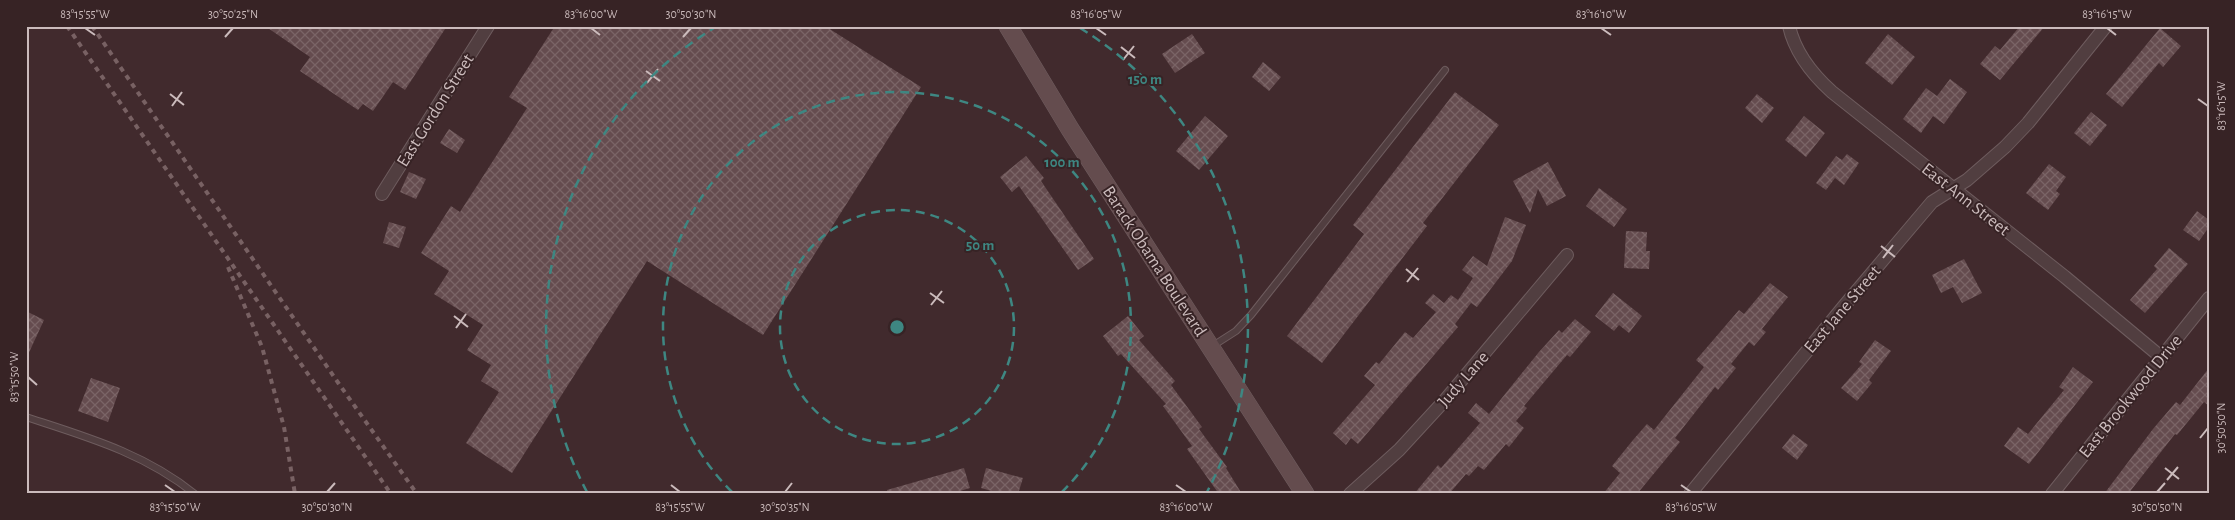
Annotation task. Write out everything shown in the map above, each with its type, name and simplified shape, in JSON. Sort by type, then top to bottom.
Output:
[{"type":"main road","name":"Barack Obama Boulevard","points":[[1008,26],[1070,129],[1305,494]]},
{"type":"street","name":"East Gordon Street","points":[[382,194],[488,26]]},
{"type":"street","name":"East Ann Street","points":[[1789,26],[1794,43],[1809,70],[1819,81],[2161,357]]},
{"type":"street","name":"East Jane Street","points":[[1690,494],[1907,230],[1932,202],[1988,164],[2005,148],[2028,123],[2106,26]]},
{"type":"street","name":"Judy Lane","points":[[1350,494],[1398,450],[1445,400],[1566,255]]},
{"type":"street","name":"East Brookwood Drive","points":[[2052,494],[2209,298]]},
{"type":"lane","points":[[1210,347],[1236,331],[1250,315],[1445,70]]},
{"type":"lane","points":[[26,417],[115,446],[155,465],[195,494]]},
{"type":"building","points":[[265,26],[447,26],[405,90],[393,82],[373,111],[363,104],[358,110],[300,71],[310,57]]},
{"type":"building","points":[[555,26],[825,26],[921,87],[763,335],[647,261],[512,473],[466,443],[499,392],[481,381],[491,365],[467,350],[483,325],[434,294],[449,271],[421,253],[451,206],[460,212],[527,108],[509,97]]},
{"type":"building","points":[[2020,26],[2045,26],[2000,80],[1980,64],[1995,46],[2000,50]]},
{"type":"building","points":[[2160,28],[2181,46],[2163,67],[2159,63],[2122,107],[2106,94]]},
{"type":"building","points":[[1192,34],[1205,53],[1175,73],[1162,54]]},
{"type":"building","points":[[1888,34],[1915,57],[1892,85],[1865,63]]},
{"type":"building","points":[[1263,62],[1281,77],[1269,91],[1252,77]]},
{"type":"building","points":[[1950,79],[1967,92],[1944,124],[1933,116],[1921,133],[1903,119],[1926,88],[1937,96]]},
{"type":"building","points":[[1455,92],[1499,125],[1423,223],[1427,226],[1322,363],[1287,336],[1364,234],[1353,225]]},
{"type":"building","points":[[1757,94],[1774,108],[1762,123],[1745,108]]},
{"type":"building","points":[[2091,112],[2107,125],[2090,146],[2074,133]]},
{"type":"building","points":[[1205,116],[1228,136],[1199,170],[1176,151]]},
{"type":"building","points":[[1804,116],[1825,133],[1806,157],[1785,140]]},
{"type":"building","points":[[449,129],[465,140],[457,153],[440,143]]},
{"type":"building","points":[[1847,154],[1859,163],[1844,185],[1835,178],[1826,190],[1816,183],[1836,156],[1842,160]]},
{"type":"building","points":[[1026,156],[1044,178],[1041,181],[1094,259],[1078,270],[1019,186],[1012,192],[1000,177]]},
{"type":"building","points":[[1548,162],[1566,196],[1547,206],[1538,189],[1530,213],[1513,181]]},
{"type":"building","points":[[2049,164],[2066,177],[2056,191],[2060,194],[2048,210],[2026,193]]},
{"type":"building","points":[[409,172],[426,179],[416,199],[400,192]]},
{"type":"building","points":[[1599,188],[1627,209],[1614,227],[1586,206]]},
{"type":"building","points":[[2197,211],[2209,220],[2209,227],[2199,241],[2183,230]]},
{"type":"building","points":[[1505,217],[1526,225],[1512,261],[1477,307],[1471,303],[1455,324],[1458,327],[1358,444],[1351,438],[1346,445],[1333,433],[1375,385],[1364,376],[1376,362],[1379,364],[1405,332],[1413,338],[1436,312],[1425,303],[1433,294],[1444,303],[1451,295],[1458,300],[1473,278],[1462,270],[1473,256],[1487,266]]},
{"type":"building","points":[[389,222],[406,227],[399,248],[383,243]]},
{"type":"building","points":[[1626,231],[1647,232],[1646,251],[1650,251],[1649,269],[1624,268]]},
{"type":"building","points":[[2169,248],[2188,264],[2145,313],[2130,300],[2157,269],[2154,266]]},
{"type":"building","points":[[1964,259],[1982,293],[1962,303],[1953,287],[1941,293],[1932,275]]},
{"type":"building","points":[[1770,283],[1788,297],[1762,329],[1766,332],[1754,346],[1749,342],[1731,364],[1736,368],[1718,390],[1715,387],[1675,438],[1680,442],[1637,494],[1603,494],[1620,473],[1612,466],[1647,424],[1654,430],[1704,367],[1696,360],[1739,310],[1744,314]]},
{"type":"building","points":[[1613,293],[1642,316],[1629,333],[1619,325],[1614,331],[1595,316]]},
{"type":"building","points":[[26,311],[44,320],[26,359]]},
{"type":"building","points":[[1128,316],[1144,336],[1139,340],[1175,381],[1171,385],[1202,427],[1199,429],[1227,467],[1242,494],[1219,494],[1187,449],[1192,446],[1163,406],[1166,404],[1121,354],[1118,356],[1103,336]]},
{"type":"building","points":[[1575,319],[1591,332],[1570,357],[1567,355],[1524,406],[1527,408],[1516,421],[1524,428],[1509,447],[1506,444],[1484,470],[1478,466],[1469,476],[1466,474],[1449,494],[1414,494],[1438,465],[1441,468],[1480,423],[1468,413],[1476,403],[1489,414],[1539,352],[1559,330],[1562,333]]},
{"type":"building","points":[[1875,340],[1891,351],[1869,380],[1872,383],[1857,401],[1841,388],[1862,364],[1859,362]]},
{"type":"building","points":[[2073,367],[2093,382],[2029,464],[2004,446],[2018,427],[2028,434],[2064,390],[2059,387]]},
{"type":"building","points":[[2209,368],[2209,406],[2204,402],[2177,435],[2175,434],[2128,494],[2104,494],[2153,429],[2176,402],[2180,405]]},
{"type":"building","points":[[91,378],[120,388],[108,422],[78,411]]},
{"type":"building","points":[[1793,434],[1808,445],[1797,460],[1782,448]]},
{"type":"building","points":[[964,468],[970,488],[950,494],[887,494],[887,490]]},
{"type":"building","points":[[986,468],[1023,478],[1018,494],[1002,494],[981,488]]},
{"type":"railway","points":[[67,26],[391,494]]},
{"type":"railway","points":[[92,26],[417,494]]},
{"type":"railway","points":[[228,267],[262,347],[284,427],[295,494]]}]
